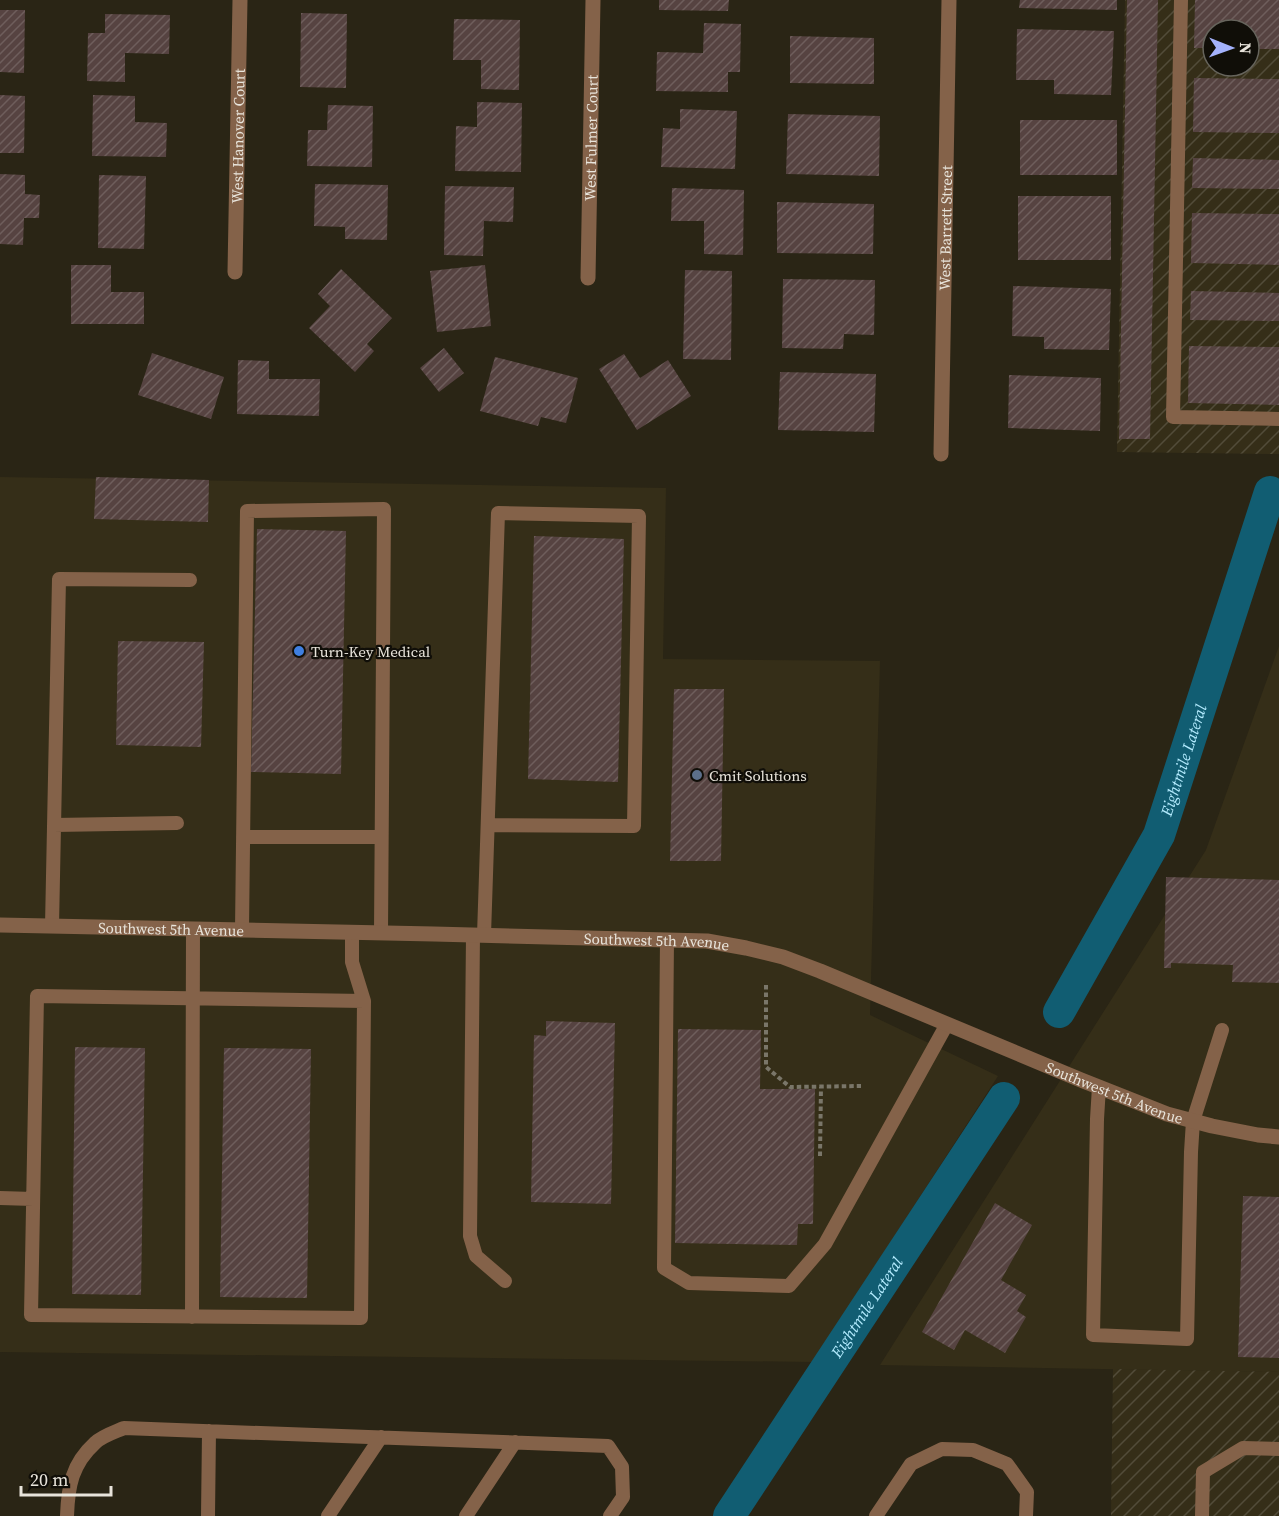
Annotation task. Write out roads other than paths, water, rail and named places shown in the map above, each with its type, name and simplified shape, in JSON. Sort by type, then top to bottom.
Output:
[{"type":"street","name":"West Hanover Court","points":[[235,272],[240,0]]},
{"type":"street","name":"West Fulmer Court","points":[[588,278],[593,0]]},
{"type":"street","name":"West Barrett Street","points":[[941,454],[949,0]]},
{"type":"street","name":"Southwest 5th Avenue","points":[[0,925],[707,941],[783,957],[820,970],[1167,1114],[1247,1133],[1279,1137]]},
{"type":"lane","points":[[1181,0],[1173,417],[1279,419]]},
{"type":"lane","points":[[242,930],[247,511],[384,509],[381,933]]},
{"type":"lane","points":[[488,825],[634,826],[639,516],[498,513],[488,825],[478,935],[470,1236],[476,1256],[505,1281]]},
{"type":"lane","points":[[52,926],[59,579],[190,580]]},
{"type":"lane","points":[[54,825],[177,823]]},
{"type":"lane","points":[[243,837],[381,837]]},
{"type":"lane","points":[[192,1317],[193,929]]},
{"type":"lane","points":[[352,932],[352,962],[364,1001],[361,1318],[31,1315],[37,996],[364,1001]]},
{"type":"lane","points":[[667,940],[664,1269],[689,1283],[789,1286],[825,1244],[947,1024]]},
{"type":"lane","points":[[1099,1087],[1093,1335],[1187,1340],[1193,1121],[1222,1030]]},
{"type":"lane","points":[[0,1198],[33,1198]]},
{"type":"lane","points":[[67,1516],[68,1493],[76,1465],[96,1442],[124,1428],[608,1446],[622,1467],[623,1497],[610,1516]]},
{"type":"lane","points":[[208,1516],[209,1431]]},
{"type":"lane","points":[[328,1516],[381,1437]]},
{"type":"lane","points":[[466,1516],[515,1442]]},
{"type":"lane","points":[[1202,1516],[1203,1472],[1244,1448],[1279,1449]]},
{"type":"lane","points":[[876,1516],[911,1464],[942,1449],[973,1450],[1006,1464],[1027,1492],[1026,1516]]},
{"type":"waterway","name":"Eightmile Lateral","points":[[1059,1012],[1159,835],[1270,492]]},
{"type":"waterway","name":"Eightmile Lateral","points":[[729,1516],[1004,1098]]},
{"type":"place","name":"Turn-Key Medical","points":[[299,651]]},
{"type":"place","name":"Cmit Solutions","points":[[697,775]]}]
